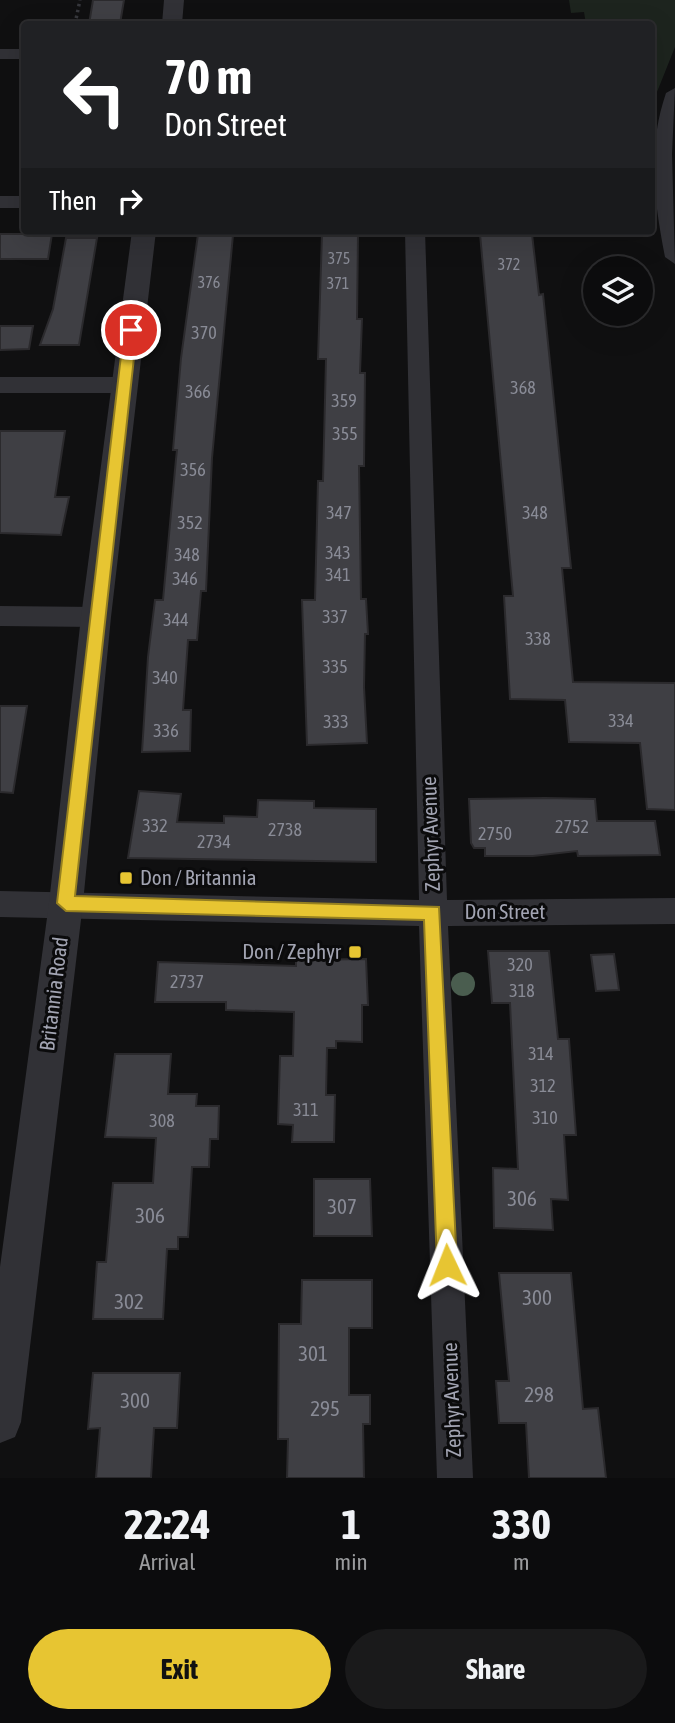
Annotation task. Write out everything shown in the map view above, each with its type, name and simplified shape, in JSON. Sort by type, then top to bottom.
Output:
[{"type":"street","points":[[172,21],[174,0]]},
{"type":"street","points":[[0,54],[21,54]]},
{"type":"street","points":[[675,93],[665,128],[661,188],[675,257]]},
{"type":"street","points":[[0,202],[21,202]]},
{"type":"street","name":"Britannia Road","points":[[0,1422],[8,1297],[66,903],[123,385],[143,235]]},
{"type":"street","name":"Zephyr Avenue","points":[[415,235],[433,912],[455,1478]]},
{"type":"street","points":[[0,385],[123,385]]},
{"type":"street","points":[[0,616],[96,618]]},
{"type":"street","name":"Don Street","points":[[0,904],[66,903],[433,912],[675,911]]},
{"type":"path","points":[[76,21],[80,0]]},
{"type":"shaded area","points":[[569,0],[675,0],[675,47],[655,97],[655,21],[586,21],[584,12],[571,13]]},
{"type":"building","points":[[93,0],[124,0],[120,21],[90,21]]},
{"type":"building","points":[[0,234],[52,235],[48,259],[0,259]]},
{"type":"building","points":[[198,235],[233,235],[212,458],[206,591],[201,591],[197,640],[188,640],[183,710],[191,710],[190,751],[142,752],[148,657],[155,600],[163,600],[177,450],[173,450],[181,358]]},
{"type":"building","points":[[322,235],[358,235],[357,319],[362,319],[360,373],[365,373],[364,466],[359,466],[361,599],[366,599],[368,634],[365,634],[364,687],[367,743],[307,745],[302,600],[315,600],[318,481],[323,481],[326,359],[318,359]]},
{"type":"building","points":[[480,235],[532,235],[539,295],[543,294],[571,568],[562,568],[573,682],[675,683],[675,810],[647,809],[640,743],[569,742],[565,700],[510,699],[504,596],[513,596]]},
{"type":"building","points":[[66,238],[97,238],[79,345],[40,345],[53,309]]},
{"type":"building","points":[[0,326],[33,326],[29,349],[0,350]]},
{"type":"building","points":[[0,431],[65,431],[55,497],[69,497],[61,535],[0,533]]},
{"type":"building","points":[[0,706],[27,706],[13,793],[0,792]]},
{"type":"building","points":[[139,791],[181,794],[177,822],[224,823],[224,816],[257,817],[258,800],[314,801],[314,808],[376,809],[376,862],[128,858]]},
{"type":"building","points":[[469,799],[595,799],[597,821],[655,821],[660,855],[578,856],[577,851],[533,856],[485,856],[485,848],[474,848],[471,843]]},
{"type":"building","points":[[488,951],[549,951],[558,1039],[569,1039],[576,1135],[564,1135],[568,1200],[551,1199],[553,1230],[494,1228],[493,1168],[518,1169],[510,1003],[492,1003]]},
{"type":"building","points":[[614,954],[619,990],[596,991],[591,955]]},
{"type":"building","points":[[366,959],[368,1005],[362,1005],[362,1042],[336,1041],[336,1048],[327,1048],[326,1095],[335,1095],[334,1142],[292,1142],[293,1125],[278,1124],[280,1056],[293,1056],[294,1012],[226,1010],[226,1002],[155,1002],[158,962],[296,966],[296,960]]},
{"type":"building","points":[[115,1054],[171,1054],[168,1094],[197,1094],[196,1106],[219,1106],[218,1139],[210,1139],[209,1167],[192,1167],[188,1237],[178,1237],[178,1249],[167,1249],[163,1319],[93,1319],[97,1262],[106,1262],[113,1183],[153,1183],[156,1138],[105,1137]]},
{"type":"building","points":[[314,1179],[370,1179],[372,1236],[314,1236]]},
{"type":"building","points":[[499,1273],[571,1273],[583,1409],[598,1408],[606,1478],[529,1478],[526,1423],[499,1423],[496,1381],[509,1381]]},
{"type":"building","points":[[302,1280],[372,1280],[372,1328],[349,1328],[349,1395],[370,1395],[370,1424],[363,1424],[364,1478],[287,1478],[288,1439],[278,1439],[279,1324],[301,1324]]},
{"type":"building","points":[[93,1373],[180,1373],[177,1428],[154,1428],[151,1478],[96,1478],[100,1428],[88,1429]]},
{"type":"place","name":"Don / Britannia","points":[[126,878]]},
{"type":"place","name":"Don / Zephyr","points":[[355,952]]},
{"type":"route","points":[[131,330],[96,618],[66,903],[433,912],[447,1265]]}]
